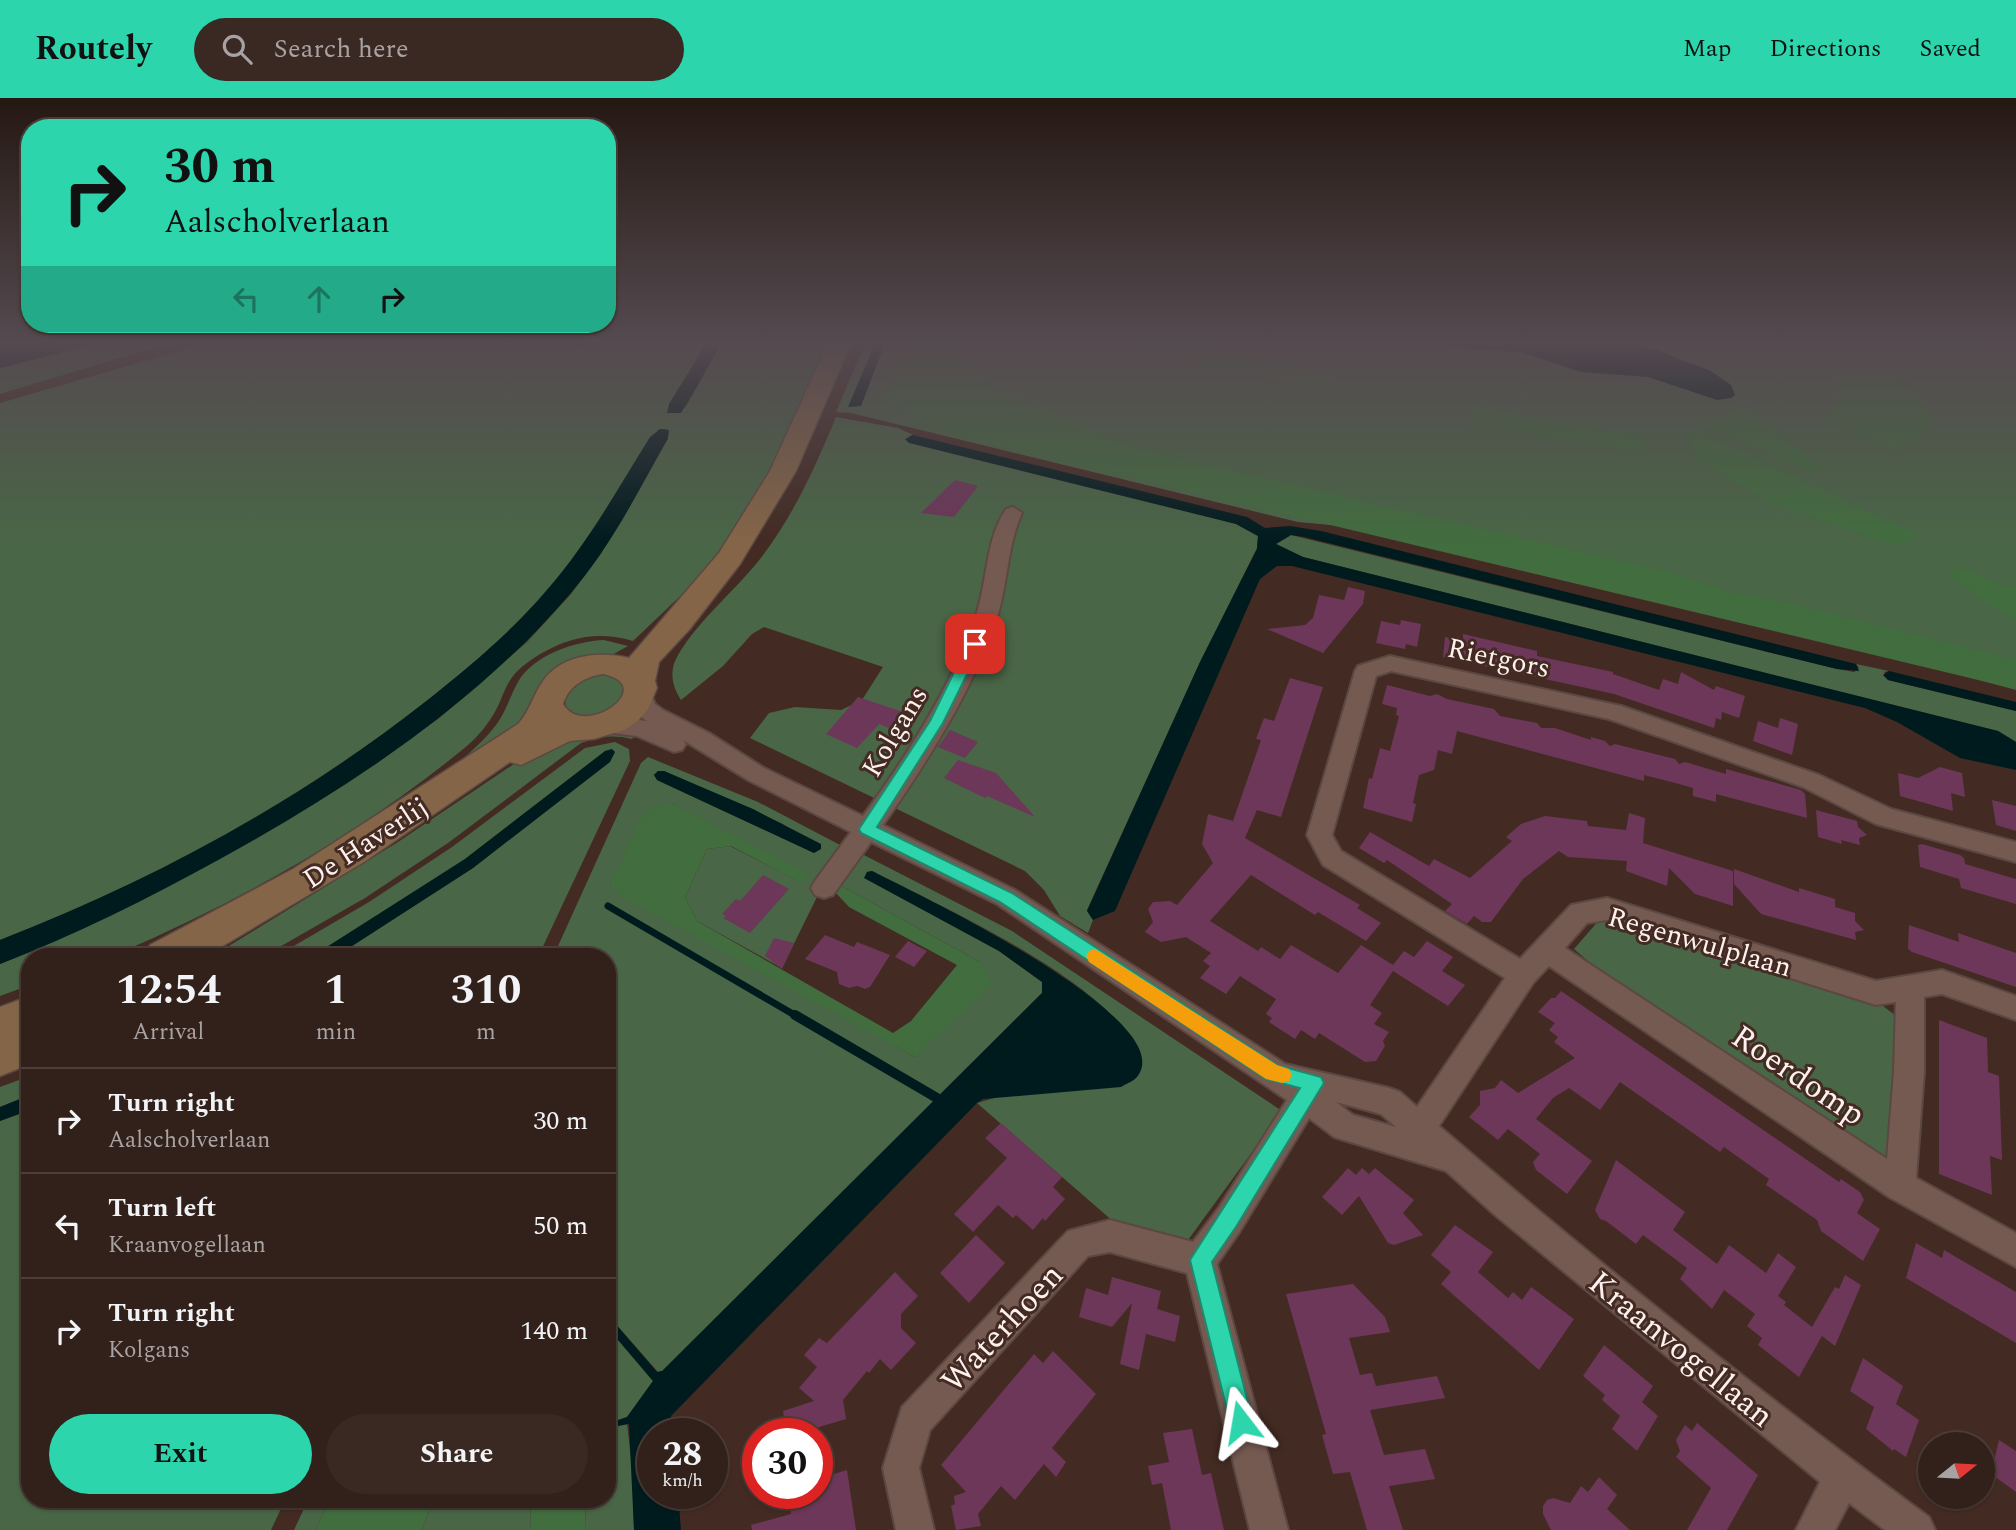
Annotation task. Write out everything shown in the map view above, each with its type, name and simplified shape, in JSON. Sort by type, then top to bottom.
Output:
[{"type":"street","points":[[744,533],[628,654],[587,666],[555,685],[547,704],[556,719],[565,725],[592,726],[626,715],[641,687],[644,659],[678,623],[730,558],[783,471],[811,408]]},
{"type":"street","name":"Kolgans","points":[[824,888],[867,829],[936,723],[968,663],[990,607],[1002,535],[1013,513]]},
{"type":"street","points":[[603,663],[630,669],[641,687]]},
{"type":"street","name":"Rietgors","points":[[1523,975],[1332,858],[1319,835],[1366,671],[1390,663],[1613,712],[1811,781],[1885,817],[2016,852]]},
{"type":"street","name":"Kraanvogellaan","points":[[641,687],[645,708],[655,716],[701,739],[756,774],[1006,897],[1273,1072],[1310,1090],[1345,1127],[1415,1137],[1454,1159],[1843,1477],[1916,1530]]},
{"type":"street","name":"De Haverlij","points":[[182,948],[253,912],[338,862],[530,732],[542,719],[547,704]]},
{"type":"street","name":"Kraanvogellaan","points":[[592,726],[640,728],[686,750],[756,774]]},
{"type":"street","name":"De Haverlij","points":[[214,948],[346,868],[542,740],[562,731],[592,726]]},
{"type":"street","name":"Regenwulplaan","points":[[1415,1137],[1523,975],[1580,913],[1607,909],[1875,993],[1942,982],[2016,1008]]},
{"type":"street","name":"Roerdomp","points":[[1547,950],[1900,1186],[2016,1251]]},
{"type":"street","points":[[1900,1186],[1909,1072],[1910,987]]},
{"type":"street","points":[[0,1025],[21,1017]]},
{"type":"street","points":[[0,1056],[21,1048]]},
{"type":"street","points":[[1269,1530],[1200,1260],[1229,1220],[1310,1090]]},
{"type":"street","name":"Waterhoen","points":[[915,1530],[901,1468],[915,1420],[1080,1242],[1110,1236],[1200,1260]]},
{"type":"street","points":[[1815,1530],[1843,1477]]},
{"type":"green space","points":[[0,408],[673,408],[679,413],[684,408],[805,408],[737,531],[693,584],[633,641],[609,636],[586,637],[542,653],[513,676],[493,716],[472,741],[422,781],[340,838],[254,888],[130,948],[34,948],[339,788],[438,719],[527,642],[571,594],[600,555],[668,439],[666,429],[660,429],[652,437],[576,554],[534,606],[488,650],[423,704],[324,774],[220,837],[112,893],[0,940]]},
{"type":"green space","points":[[838,408],[2016,408],[2016,690],[1439,535],[1298,522],[851,413],[836,412]]},
{"type":"green space","points":[[901,408],[1039,408],[1122,445],[1671,573],[1732,593],[1776,600],[2016,660],[2016,689],[938,431]]},
{"type":"green space","points":[[1472,408],[1486,408],[1609,433],[1640,434],[1648,442],[1643,452],[1469,425]]},
{"type":"green space","points":[[1738,408],[1744,408],[1820,466],[1809,471],[1704,425]]},
{"type":"green space","points":[[1834,408],[1925,408],[1933,421],[1925,437],[1893,450],[1830,420]]},
{"type":"green space","points":[[836,417],[898,428],[913,435],[908,436],[1236,524],[1258,536],[1257,548],[1200,662],[1087,910],[1093,920],[1088,933],[1060,916],[1044,890],[1025,871],[750,738],[769,713],[795,707],[841,710],[862,700],[883,667],[764,627],[752,634],[723,666],[681,700],[678,695],[672,675],[676,659],[692,635],[769,547],[811,475]]},
{"type":"green space","points":[[1689,434],[1704,434],[1918,535],[1899,546],[1780,507],[1696,461]]},
{"type":"green space","points":[[1291,535],[1837,669],[1854,672],[1859,668],[1856,664],[1889,671],[1884,672],[1888,680],[2016,711],[2016,742],[1998,731],[1303,557],[1276,544]]},
{"type":"green space","points":[[1954,568],[2016,587],[2016,618],[1994,608],[1950,575]]},
{"type":"green space","points":[[604,640],[628,646],[610,656],[529,722],[440,777],[490,733],[503,715],[518,682],[534,664],[556,651],[581,643]]},
{"type":"green space","points":[[601,673],[616,675],[629,688],[616,710],[589,717],[569,712],[565,702],[569,689],[584,678]]},
{"type":"green space","points":[[620,731],[637,733],[632,739],[606,737],[581,743],[448,843],[365,898],[278,948],[226,948],[398,842],[545,743]]},
{"type":"green space","points":[[615,742],[629,749],[630,761],[542,948],[349,948],[473,868],[609,761],[609,751],[465,859],[381,914],[326,948],[290,948],[369,902],[452,847],[585,748]]},
{"type":"green space","points":[[648,757],[758,802],[842,846],[782,968],[697,921],[685,897],[707,849],[730,846],[801,882],[673,804],[610,885],[915,1057],[980,962],[836,883],[862,854],[1012,931],[1282,1111],[1188,1240],[1122,1229],[977,1103],[1141,1055],[1123,1027],[1095,1000],[1061,974],[1022,950],[872,871],[867,872],[865,878],[999,951],[1042,982],[1042,993],[663,1371],[658,1372],[616,1324],[616,948],[557,948],[641,763]],"holes":[[[658,771],[664,771],[783,824],[814,853],[657,780],[654,775]]]},
{"type":"green space","points":[[673,804],[807,873],[802,883],[731,846],[707,849],[685,897],[697,921],[893,1033],[911,1021],[957,965],[849,907],[836,893],[836,883],[980,962],[992,983],[915,1057],[621,896],[610,885],[643,814],[656,806]]},
{"type":"green space","points":[[1615,916],[1879,1003],[1899,1018],[1890,1162],[1589,962],[1574,949],[1600,919]]},
{"type":"green space","points":[[21,955],[21,988],[0,996],[0,964]]},
{"type":"green space","points":[[21,1079],[21,1099],[0,1107],[0,1087]]},
{"type":"green space","points":[[21,1113],[21,1508],[281,1508],[271,1530],[0,1530],[0,1121]]},
{"type":"green space","points":[[616,1338],[653,1381],[627,1417],[616,1421]]},
{"type":"green space","points":[[627,1423],[633,1477],[634,1530],[586,1530],[585,1508],[616,1508],[616,1426]]},
{"type":"green space","points":[[304,1508],[326,1508],[315,1530],[294,1530]]},
{"type":"green space","points":[[326,1508],[430,1508],[422,1530],[315,1530]]},
{"type":"green space","points":[[430,1508],[530,1508],[531,1530],[422,1530]]},
{"type":"green space","points":[[530,1508],[585,1508],[586,1530],[531,1530]]},
{"type":"water","points":[[668,408],[684,408],[681,413],[667,413]]},
{"type":"water","points":[[660,429],[669,430],[668,438],[598,558],[532,635],[450,709],[361,774],[268,832],[112,915],[39,948],[21,948],[21,955],[0,964],[0,940],[113,892],[222,837],[326,774],[441,689],[503,636],[561,573],[601,517],[650,437]]},
{"type":"water","points":[[913,435],[1247,517],[1265,528],[1290,526],[1321,531],[1856,664],[1859,671],[1837,669],[1304,537],[1291,535],[1276,544],[1303,557],[1998,731],[2016,742],[2016,770],[1960,758],[1897,722],[1865,708],[1292,566],[1277,566],[1260,579],[1115,911],[1093,920],[1087,911],[1200,662],[1257,549],[1258,536],[1236,524],[909,443],[905,439]]},
{"type":"water","points":[[1889,671],[2016,702],[2016,711],[1888,680],[1883,675]]},
{"type":"water","points":[[612,749],[615,752],[610,762],[473,868],[349,948],[325,948],[465,859],[605,751]]},
{"type":"water","points":[[658,771],[664,771],[753,809],[821,844],[821,849],[814,853],[657,780],[654,775]]},
{"type":"water","points":[[872,871],[937,904],[1038,961],[1086,994],[1123,1026],[1141,1055],[1135,1079],[1121,1087],[983,1099],[977,1103],[671,1418],[637,1418],[637,1509],[679,1509],[681,1530],[634,1530],[629,1424],[616,1426],[616,1421],[627,1417],[653,1381],[616,1338],[616,1324],[657,1372],[662,1371],[1042,993],[1042,982],[999,951],[864,878],[867,872]]},
{"type":"water","points":[[21,1099],[21,1113],[0,1121],[0,1107]]},
{"type":"building","points":[[955,480],[978,486],[954,517],[921,513]]},
{"type":"building","points":[[1348,587],[1365,591],[1363,604],[1323,653],[1267,629],[1305,625],[1313,618],[1319,595],[1344,600]]},
{"type":"building","points":[[1401,620],[1421,624],[1417,647],[1406,644],[1405,649],[1376,643],[1381,621],[1400,625]]},
{"type":"building","points":[[1463,634],[1537,651],[1537,656],[1613,672],[1659,690],[1663,679],[1678,684],[1681,672],[1714,690],[1716,686],[1745,696],[1739,718],[1722,712],[1721,720],[1716,718],[1714,728],[1614,694],[1443,657],[1445,637],[1463,641]]},
{"type":"building","points":[[1290,678],[1323,687],[1281,817],[1257,810],[1245,838],[1360,905],[1357,908],[1381,923],[1366,941],[1318,912],[1315,915],[1251,875],[1210,921],[1258,951],[1261,947],[1280,959],[1291,945],[1338,973],[1361,945],[1393,965],[1404,951],[1414,957],[1427,941],[1453,957],[1442,971],[1465,985],[1448,1006],[1393,971],[1370,1005],[1382,1013],[1374,1024],[1389,1032],[1376,1061],[1365,1062],[1319,1033],[1315,1039],[1301,1030],[1295,1039],[1269,1022],[1272,1018],[1266,1014],[1276,999],[1240,976],[1226,994],[1200,978],[1210,966],[1203,961],[1211,953],[1186,937],[1161,942],[1145,932],[1153,922],[1148,909],[1153,902],[1170,901],[1177,905],[1213,863],[1202,844],[1208,814],[1233,821],[1261,740],[1256,739],[1264,718],[1274,721]]},
{"type":"building","points":[[1387,685],[1430,696],[1437,694],[1447,699],[1494,709],[1500,716],[1537,723],[1541,728],[1555,728],[1591,740],[1591,737],[1605,741],[1610,746],[1615,744],[1675,759],[1679,764],[1685,762],[1726,774],[1726,769],[1801,790],[1805,794],[1807,818],[1716,794],[1716,802],[1693,796],[1693,788],[1679,784],[1644,775],[1644,781],[1457,731],[1452,754],[1438,750],[1434,770],[1419,775],[1412,822],[1363,808],[1369,778],[1372,779],[1380,748],[1390,751],[1399,716],[1396,715],[1397,708],[1382,704]]},
{"type":"building","points":[[858,697],[903,712],[889,728],[879,724],[857,748],[826,734]]},
{"type":"building","points":[[1780,718],[1798,724],[1792,755],[1753,741],[1758,721],[1778,728]]},
{"type":"building","points":[[950,730],[978,742],[965,758],[938,747]]},
{"type":"building","points":[[958,760],[996,773],[1035,817],[987,796],[985,798],[944,778]]},
{"type":"building","points":[[1940,767],[1962,773],[1965,797],[1951,793],[1953,811],[1900,796],[1898,773],[1918,778]]},
{"type":"building","points":[[1992,800],[2016,806],[2016,831],[1996,825]]},
{"type":"building","points":[[1816,810],[1857,821],[1858,827],[1867,835],[1859,838],[1860,845],[1841,840],[1842,844],[1818,837]]},
{"type":"building","points":[[1629,813],[1645,818],[1643,843],[1733,871],[1733,906],[1695,894],[1669,868],[1667,886],[1626,871],[1627,861],[1568,857],[1559,851],[1523,879],[1491,922],[1482,922],[1474,916],[1467,924],[1445,911],[1452,904],[1387,860],[1384,863],[1359,848],[1370,832],[1429,866],[1434,859],[1470,878],[1512,841],[1506,837],[1521,824],[1545,816],[1587,821],[1588,826],[1626,830]]},
{"type":"building","points":[[1918,845],[1960,855],[1965,864],[2016,879],[2016,904],[1961,888],[1959,879],[1920,867]]},
{"type":"building","points":[[1734,869],[1799,892],[1799,888],[1835,899],[1835,907],[1855,913],[1855,921],[1864,930],[1855,932],[1856,940],[1761,914],[1734,884]]},
{"type":"building","points":[[763,875],[789,889],[750,933],[723,918],[726,916],[722,914],[736,899],[740,901]]},
{"type":"building","points":[[1909,925],[1959,942],[1958,933],[2016,953],[2016,987],[1912,952],[1908,949]]},
{"type":"building","points":[[825,935],[854,947],[857,942],[890,955],[870,987],[849,988],[839,984],[837,972],[805,959]]},
{"type":"building","points":[[774,938],[794,943],[782,969],[765,956]]},
{"type":"building","points":[[908,941],[927,951],[914,967],[895,957]]},
{"type":"building","points":[[1561,991],[1839,1182],[1841,1179],[1860,1192],[1864,1200],[1857,1213],[1880,1229],[1863,1261],[1821,1231],[1817,1220],[1766,1185],[1769,1179],[1724,1147],[1720,1152],[1620,1082],[1600,1110],[1569,1088],[1553,1098],[1536,1119],[1592,1161],[1567,1194],[1536,1170],[1533,1162],[1540,1154],[1508,1129],[1498,1140],[1469,1117],[1480,1105],[1480,1091],[1495,1088],[1501,1080],[1518,1093],[1575,1058],[1554,1042],[1558,1037],[1549,1030],[1555,1023],[1538,1012]]},
{"type":"building","points":[[1939,1020],[1987,1038],[1988,1072],[1999,1076],[2002,1160],[1990,1156],[1992,1195],[1939,1174]]},
{"type":"building","points":[[1001,1123],[1062,1177],[1053,1187],[1065,1199],[1033,1230],[1016,1215],[1013,1218],[998,1205],[973,1232],[954,1214],[1007,1158],[985,1138]]},
{"type":"building","points":[[1616,1160],[1685,1212],[1673,1230],[1717,1264],[1729,1245],[1766,1273],[1778,1253],[1796,1267],[1778,1296],[1786,1302],[1784,1305],[1812,1327],[1835,1287],[1839,1289],[1845,1275],[1861,1285],[1835,1346],[1822,1336],[1799,1377],[1758,1345],[1762,1338],[1747,1326],[1755,1314],[1724,1290],[1712,1309],[1680,1279],[1687,1268],[1643,1235],[1636,1244],[1600,1219],[1595,1210]]},
{"type":"building","points":[[1348,1168],[1356,1175],[1362,1168],[1369,1174],[1375,1168],[1414,1200],[1403,1213],[1423,1235],[1394,1245],[1388,1243],[1359,1196],[1342,1215],[1322,1197]]},
{"type":"building","points":[[1455,1225],[1493,1252],[1478,1272],[1508,1298],[1513,1292],[1522,1300],[1531,1287],[1574,1319],[1539,1370],[1441,1284],[1451,1272],[1431,1255]]},
{"type":"building","points":[[976,1235],[1005,1263],[969,1303],[940,1273]]},
{"type":"building","points":[[1916,1243],[1942,1258],[1944,1250],[2016,1292],[2016,1343],[1906,1278]]},
{"type":"building","points":[[895,1272],[918,1296],[901,1314],[901,1328],[916,1343],[891,1370],[880,1359],[869,1373],[867,1371],[843,1400],[846,1419],[833,1423],[833,1418],[784,1418],[783,1411],[814,1401],[799,1388],[817,1367],[804,1355],[819,1338],[827,1343]]},
{"type":"building","points":[[1112,1277],[1161,1291],[1157,1309],[1180,1316],[1175,1342],[1146,1334],[1139,1370],[1120,1364],[1132,1303],[1112,1327],[1079,1317],[1086,1288],[1108,1295]]},
{"type":"building","points":[[1353,1284],[1385,1317],[1390,1332],[1349,1338],[1360,1375],[1372,1373],[1376,1386],[1437,1376],[1445,1398],[1370,1410],[1384,1455],[1425,1449],[1435,1479],[1389,1486],[1403,1530],[1367,1530],[1350,1472],[1333,1474],[1322,1435],[1326,1434],[1286,1294]]},
{"type":"building","points":[[1604,1345],[1653,1386],[1642,1402],[1658,1416],[1637,1451],[1612,1429],[1620,1416],[1602,1400],[1605,1395],[1583,1376]]},
{"type":"building","points":[[1053,1351],[1096,1394],[1052,1448],[1066,1462],[1056,1477],[1044,1464],[1015,1500],[1001,1486],[978,1514],[981,1526],[956,1530],[951,1506],[955,1504],[954,1496],[966,1492],[941,1465],[1034,1354],[1043,1363]]},
{"type":"building","points":[[1863,1358],[1903,1386],[1896,1404],[1919,1420],[1906,1457],[1894,1449],[1893,1451],[1866,1429],[1874,1407],[1850,1391]]},
{"type":"building","points":[[1697,1423],[1758,1475],[1727,1530],[1687,1530],[1711,1488],[1676,1457],[1680,1451],[1676,1440],[1685,1425],[1692,1431]]},
{"type":"building","points":[[1192,1429],[1202,1475],[1211,1473],[1224,1530],[1171,1530],[1162,1483],[1152,1485],[1148,1466],[1169,1462],[1163,1433]]},
{"type":"building","points":[[1999,1440],[2016,1451],[2016,1492],[1995,1477],[1995,1457]]},
{"type":"building","points":[[847,1470],[856,1530],[752,1530],[751,1525],[791,1514],[790,1509],[833,1509],[833,1474]]},
{"type":"building","points":[[1599,1477],[1617,1495],[1607,1509],[1630,1530],[1551,1530],[1543,1514],[1543,1506],[1547,1500],[1553,1498],[1570,1503],[1581,1486],[1588,1492]]},
{"type":"waterway","points":[[608,906],[798,1017]]},
{"type":"waterway","points":[[795,1015],[937,1098]]},
{"type":"slow traffic","points":[[1095,956],[1273,1072],[1282,1075]]},
{"type":"route","points":[[975,644],[968,663],[936,723],[867,829],[1006,897],[1273,1072],[1314,1083],[1229,1220],[1200,1260],[1241,1422]]}]
